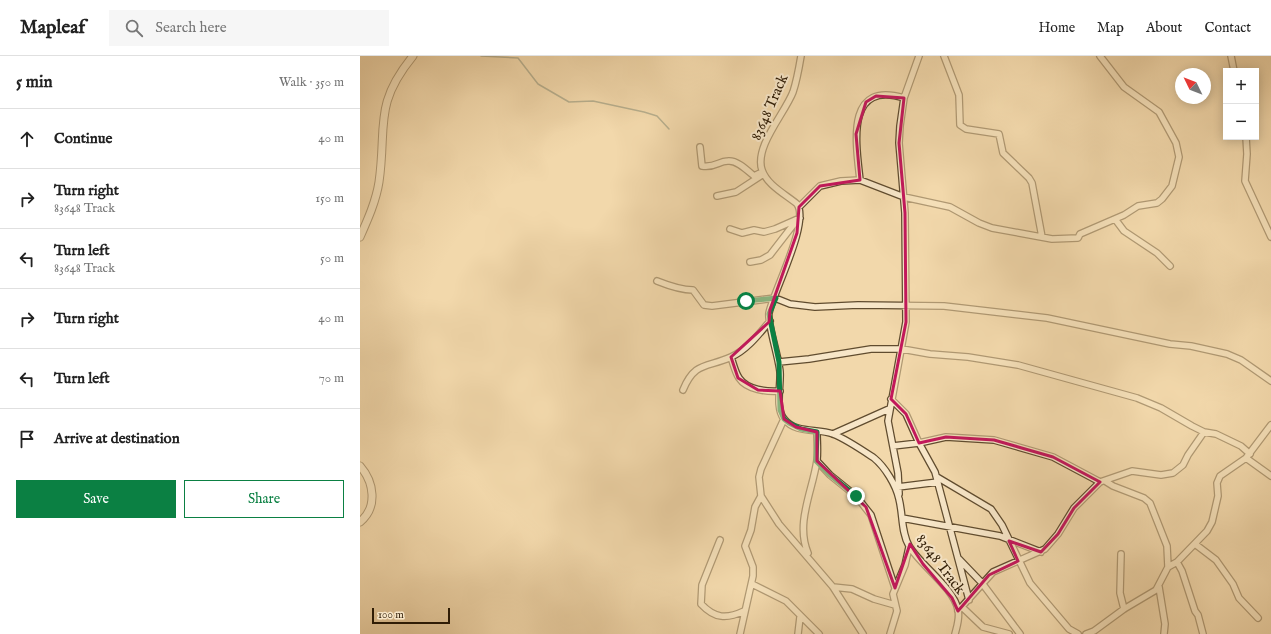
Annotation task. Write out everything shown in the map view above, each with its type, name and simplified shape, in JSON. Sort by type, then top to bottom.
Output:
[{"type":"street","points":[[360,237],[372,209],[379,182],[381,134],[385,104],[395,80],[413,56]]},
{"type":"street","name":"83648 Track","points":[[763,173],[760,164],[764,145],[793,92],[801,56]]},
{"type":"street","points":[[899,498],[893,446],[889,431],[889,410],[902,349],[906,305],[904,197],[899,143],[901,112],[904,98],[919,56]]},
{"type":"street","points":[[944,56],[958,95],[960,125],[966,129],[1000,134],[1003,153],[1026,175],[1032,183],[1042,237]]},
{"type":"street","points":[[863,634],[833,587],[779,524],[761,496],[759,477],[761,468],[784,419],[780,410],[779,362],[769,314],[776,298],[797,233],[799,207],[820,186],[841,181],[860,180],[904,197],[950,207],[979,223],[992,228],[1058,239],[1078,238],[1086,231],[1097,228],[1116,219],[1138,206],[1157,203],[1165,197],[1172,186],[1178,157],[1176,143],[1159,112],[1124,87],[1100,56]]},
{"type":"street","points":[[1231,56],[1233,68]]},
{"type":"street","points":[[860,180],[856,134],[863,105],[870,98],[876,96],[904,98]]},
{"type":"street","points":[[1246,140],[1247,154],[1245,181],[1271,237]]},
{"type":"street","points":[[700,147],[702,166],[711,167],[728,161],[736,162],[754,176],[763,173]]},
{"type":"street","points":[[717,196],[736,192],[763,173]]},
{"type":"street","points":[[763,173],[771,183],[799,207]]},
{"type":"street","points":[[730,229],[742,233],[754,230],[764,232],[775,229],[799,217]]},
{"type":"street","points":[[750,262],[761,260],[770,255],[799,217]]},
{"type":"street","points":[[1116,219],[1124,231],[1157,253],[1170,266]]},
{"type":"street","points":[[657,281],[678,286],[684,290],[693,290],[704,305],[712,306],[776,298],[790,304],[815,307],[906,305],[944,306],[1047,318],[1170,344],[1191,346],[1228,354],[1241,360],[1271,381]]},
{"type":"street","points":[[683,390],[688,379],[698,368],[731,357],[746,346],[770,321]]},
{"type":"street","points":[[779,362],[809,360],[871,349],[902,349],[1000,362],[1048,372],[1137,398],[1204,432],[1216,434],[1241,446],[1248,456],[1271,476]]},
{"type":"street","points":[[731,357],[738,378],[742,381],[758,390],[766,392],[780,391]]},
{"type":"street","points":[[891,400],[906,414],[938,479],[969,600]]},
{"type":"street","points":[[833,434],[889,410]]},
{"type":"street","name":"83648 Track","points":[[784,419],[796,427],[833,434],[877,461],[888,476],[899,498],[903,530],[909,547],[960,609],[955,634]]},
{"type":"street","points":[[1164,634],[1165,624],[1159,586],[1162,576],[1168,567],[1177,562],[1207,531],[1212,522],[1218,496],[1218,483],[1220,476],[1248,456],[1271,425]]},
{"type":"street","points":[[810,559],[805,546],[804,526],[807,502],[816,461],[817,432]]},
{"type":"street","points":[[1009,634],[983,627],[960,609],[993,572],[1041,552],[1058,534],[1074,508],[1102,482],[1132,472],[1161,475],[1172,473],[1183,465],[1204,432]]},
{"type":"street","points":[[893,446],[919,443],[946,437],[994,440],[1054,457],[1102,482],[1144,498],[1150,503],[1167,546],[1168,567]]},
{"type":"street","points":[[816,461],[830,475],[851,491],[866,507],[871,515],[895,588]]},
{"type":"street","points":[[360,466],[371,483],[373,494],[369,512],[360,522]]},
{"type":"street","points":[[898,487],[938,479],[991,509],[1002,525],[1030,584],[1069,628],[1078,634]]},
{"type":"street","points":[[740,634],[744,610],[752,584],[753,567],[745,546],[751,530],[755,507],[761,496]]},
{"type":"street","points":[[902,518],[1007,538],[1041,552]]},
{"type":"street","points":[[720,540],[702,585],[701,604],[709,611],[722,617],[733,616],[744,610]]},
{"type":"street","points":[[1195,544],[1216,560],[1233,584],[1239,598],[1258,618]]},
{"type":"street","points":[[890,634],[897,610],[894,594],[895,588],[905,565],[909,547]]},
{"type":"street","points":[[1121,554],[1120,593],[1124,609]]},
{"type":"street","points":[[959,559],[982,583],[1020,634]]},
{"type":"street","points":[[1177,562],[1182,571],[1195,611],[1198,615],[1203,634]]},
{"type":"street","points":[[752,584],[786,601],[819,634]]},
{"type":"street","points":[[1086,634],[1094,631],[1159,586]]},
{"type":"street","points":[[833,587],[852,589],[896,605]]},
{"type":"street","points":[[798,634],[800,616]]},
{"type":"highlighted area","points":[[876,96],[904,98],[899,143],[905,213],[906,322],[891,399],[906,414],[919,443],[946,437],[994,440],[1053,457],[1100,482],[1074,508],[1058,534],[1041,552],[1009,541],[1018,561],[989,575],[958,611],[952,598],[923,564],[910,544],[895,588],[866,507],[817,461],[817,432],[796,427],[784,419],[780,391],[758,390],[738,378],[731,357],[769,322],[770,310],[797,233],[799,207],[820,186],[860,180],[856,134],[866,102]]},
{"type":"waterway","points":[[481,56],[518,58],[538,84],[569,102],[593,101],[644,112],[657,116],[669,129]]},
{"type":"route","points":[[746,301],[776,298],[770,310],[769,318],[779,362],[780,410],[782,416],[796,427],[817,432],[816,461],[830,475],[846,486],[856,496]]}]
